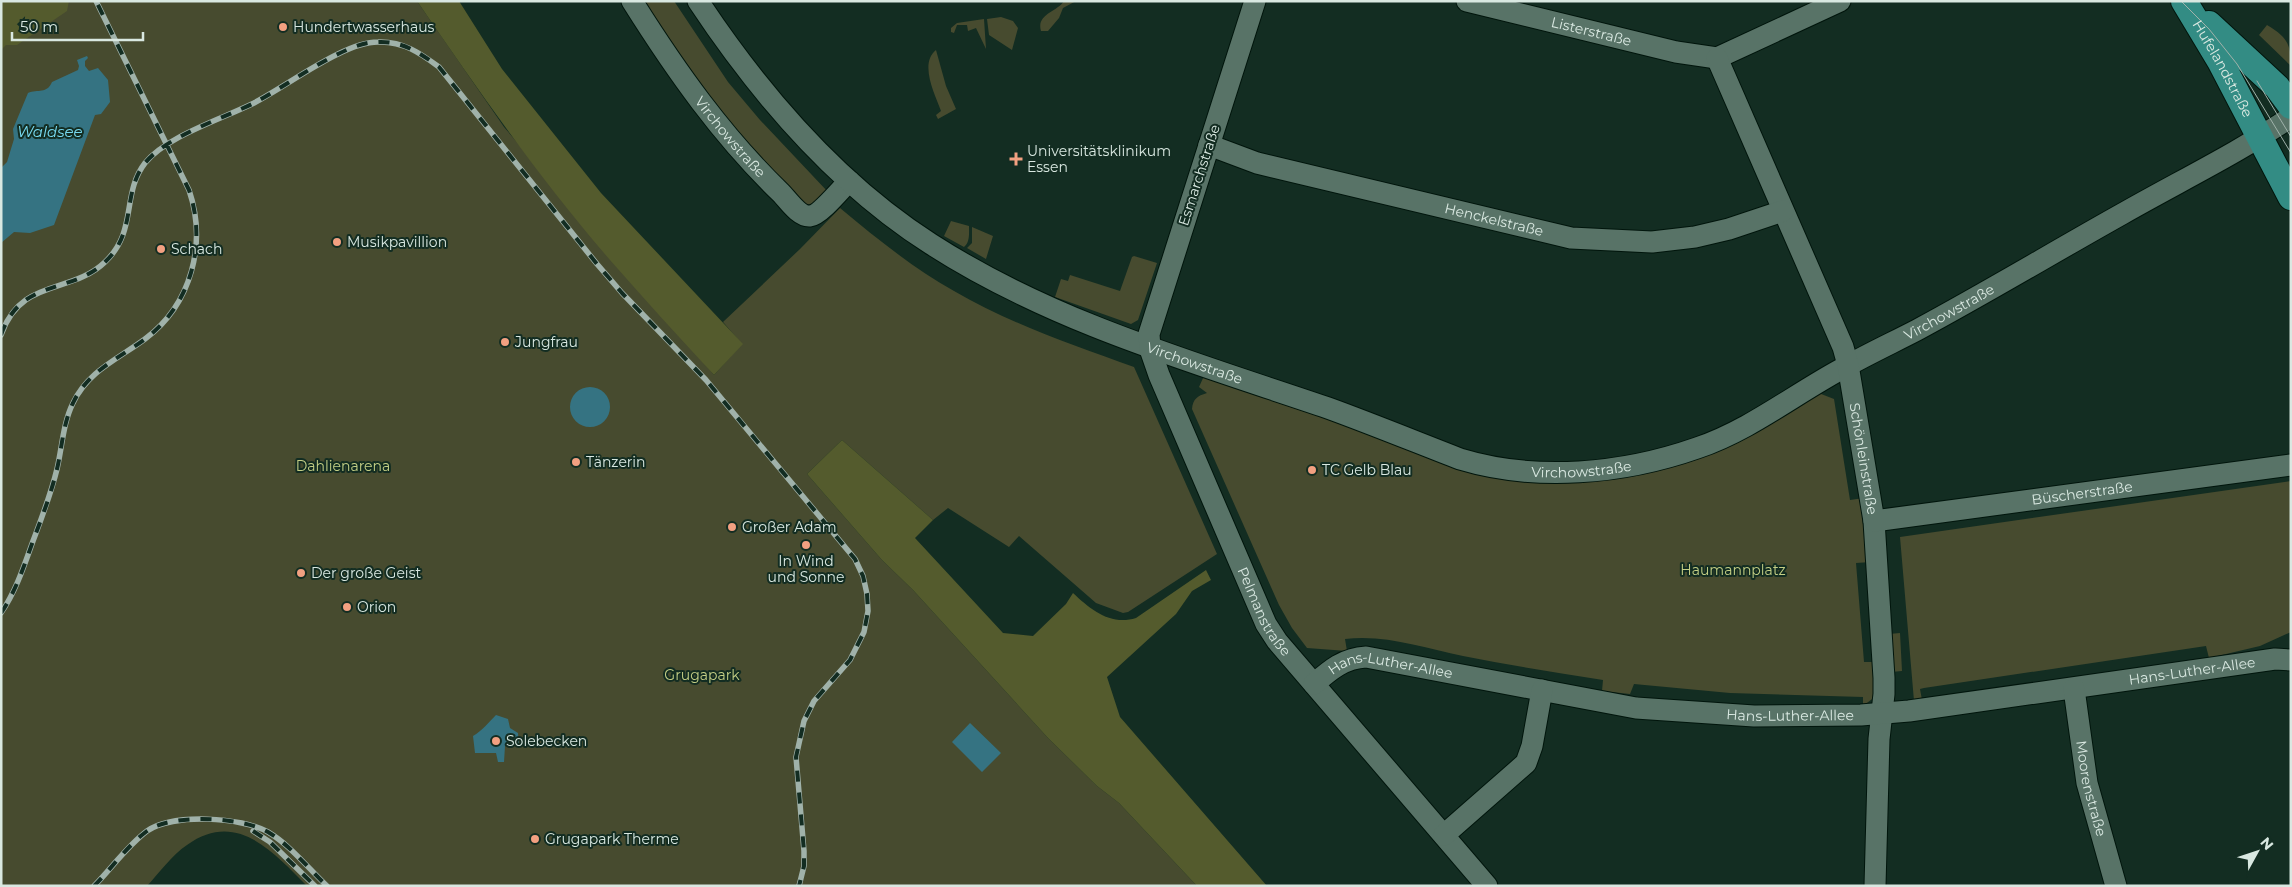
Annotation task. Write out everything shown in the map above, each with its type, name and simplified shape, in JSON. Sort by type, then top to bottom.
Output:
[{"type":"main road","name":"Hufelandstraße","points":[[2185,1],[2227,42],[2278,87],[2291,106]]},
{"type":"main road","name":"Hufelandstraße","points":[[2185,1],[2220,60],[2291,197]]},
{"type":"street","name":"Virchowstraße","points":[[632,1],[666,56],[709,114],[769,182],[802,214],[811,216],[818,212],[849,181]]},
{"type":"street","name":"Virchowstraße","points":[[698,1],[736,55],[804,137],[849,181],[903,224],[956,260],[1018,293],[1150,349],[1331,409],[1460,459],[1488,466],[1536,472],[1613,468],[1643,463],[1699,448],[1764,414],[1848,365],[1918,330],[2291,117]]},
{"type":"street","name":"Esmarchstraße","points":[[1150,349],[1149,334],[1255,1]]},
{"type":"street","name":"Listerstraße","points":[[1467,1],[1676,52],[1717,58]]},
{"type":"street","points":[[1717,58],[1840,1]]},
{"type":"street","name":"Schönleinstraße","points":[[1717,58],[1843,348],[1848,365],[1874,521],[1884,678],[1879,738],[1874,886]]},
{"type":"street","name":"Henckelstraße","points":[[1208,145],[1257,163],[1572,238],[1652,242],[1695,237],[1729,229],[1783,211]]},
{"type":"street","name":"Pelmanstraße","points":[[1150,349],[1159,375],[1266,624],[1277,641],[1487,886]]},
{"type":"street","name":"Büscherstraße","points":[[1874,521],[2291,465]]},
{"type":"street","name":"Hans-Luther-Allee","points":[[1314,684],[1337,665],[1351,659],[1366,657],[1636,708],[1754,716],[1861,715],[1909,711],[2287,659]]},
{"type":"street","name":"Moorenstraße","points":[[2074,689],[2087,783],[2116,886]]},
{"type":"street","points":[[1444,835],[1526,763],[1532,746],[1542,690]]},
{"type":"green space","name":"Grugapark","points":[[1,1],[417,1],[504,127],[714,375],[742,344],[723,322],[840,208],[909,263],[976,303],[1042,333],[1134,367],[1217,554],[1128,612],[1123,613],[1096,603],[1019,536],[1009,547],[948,508],[933,520],[842,440],[807,474],[882,560],[913,590],[1048,738],[1097,786],[1119,803],[1197,886],[307,886],[268,849],[238,833],[222,832],[205,835],[181,849],[147,886],[1,886]]},
{"type":"green space","points":[[1,1],[69,1],[67,11],[17,45],[6,45],[1,50]]},
{"type":"green space","points":[[417,1],[459,1],[502,69],[601,193],[743,344],[714,375],[610,260],[558,197],[486,100]]},
{"type":"green space","points":[[639,1],[674,1],[728,82],[760,120],[828,192],[814,205],[800,203],[720,118]]},
{"type":"green space","points":[[1064,1],[1076,1],[1063,8],[1059,18],[1048,31],[1041,31],[1040,25],[1044,17]]},
{"type":"green space","points":[[1001,17],[1013,21],[1018,28],[1012,50],[989,35],[987,19]]},
{"type":"green space","points":[[984,19],[986,49],[976,28],[968,31],[967,25],[957,25],[954,33],[951,32],[951,28],[957,23]]},
{"type":"green space","points":[[2267,25],[2283,37],[2289,47],[2291,66],[2259,35]]},
{"type":"green space","points":[[936,50],[946,86],[956,109],[938,119],[936,115],[941,111],[932,88],[929,71],[931,56]]},
{"type":"green space","points":[[951,221],[969,226],[968,240],[964,247],[944,236]]},
{"type":"green space","points":[[972,227],[993,236],[986,259],[967,248],[972,243]]},
{"type":"green space","points":[[1134,256],[1157,263],[1138,320],[1131,324],[1055,297],[1061,279],[1068,281],[1070,275],[1120,291]]},
{"type":"green space","name":"Haumannplatz","points":[[1204,376],[1307,410],[1433,456],[1617,473],[1816,392],[1834,399],[1850,500],[1864,498],[1871,562],[1856,563],[1864,662],[1878,662],[1876,696],[1863,706],[1863,697],[1730,693],[1634,684],[1630,694],[1602,691],[1603,680],[1463,656],[1390,640],[1375,638],[1345,639],[1347,651],[1307,648],[1292,628],[1279,605],[1192,409],[1196,398],[1207,393],[1199,387]]},
{"type":"green space","points":[[842,440],[933,520],[915,538],[1003,633],[1033,636],[1066,604],[1073,593],[1102,615],[1118,620],[1136,618],[1206,570],[1211,580],[1192,591],[1176,614],[1107,677],[1120,717],[1267,886],[1197,886],[1119,803],[1097,786],[1048,738],[913,590],[882,560],[807,474]]},
{"type":"green space","points":[[2291,481],[2291,632],[2260,646],[2209,658],[2206,646],[1924,688],[1920,689],[1922,700],[1914,701],[1900,537]]},
{"type":"green space","points":[[1900,633],[1902,671],[1891,672],[1889,634]]},
{"type":"water","name":"Waldsee","points":[[87,56],[85,66],[89,71],[98,68],[108,80],[110,102],[101,114],[95,115],[54,225],[30,233],[14,232],[1,243],[1,168],[7,162],[14,139],[13,129],[28,93],[45,90],[52,82],[78,70],[77,60]]},
{"type":"water","points":[[590,387],[601,390],[607,396],[610,407],[607,418],[601,424],[590,427],[579,424],[573,418],[570,407],[573,396],[579,390]]},
{"type":"water","name":"Solebecken","points":[[496,715],[508,719],[510,728],[518,733],[519,746],[505,746],[504,762],[498,762],[496,753],[475,753],[473,736],[483,729]]},
{"type":"water","points":[[970,723],[1001,753],[982,772],[952,742]]},
{"type":"tram line","points":[[2181,1],[2209,29],[2237,64],[2291,153]]},
{"type":"tram line","points":[[2257,81],[2291,137]]},
{"type":"railway","points":[[1,613],[19,578],[46,505],[57,469],[67,419],[73,403],[79,392],[95,374],[145,339],[161,325],[174,308],[184,290],[191,271],[195,251],[194,210],[189,190],[96,1]]},
{"type":"railway","points":[[1,335],[10,317],[21,304],[34,295],[92,272],[105,262],[122,238],[133,187],[138,175],[145,163],[167,144],[254,103],[327,60],[357,46],[373,42],[387,42],[411,49],[432,62],[439,67],[597,264],[622,293],[706,380],[855,559],[863,576],[868,611],[864,632],[850,660],[814,701],[804,721],[796,757],[804,851],[804,866],[799,886]]},
{"type":"railway","points":[[94,886],[147,831],[158,825],[189,819],[225,820],[242,823],[268,832],[291,850],[327,886]]},
{"type":"railway","points":[[253,831],[270,842],[315,886]]},
{"type":"place","name":"Hundertwasserhaus","points":[[283,27]]},
{"type":"place","name":"Universitätsklinikum Essen","points":[[1016,159]]},
{"type":"place","name":"Musikpavillion","points":[[337,242]]},
{"type":"place","name":"Schach","points":[[161,249]]},
{"type":"place","name":"Jungfrau","points":[[505,342]]},
{"type":"place","name":"Tänzerin","points":[[576,462]]},
{"type":"place","name":"TC Gelb Blau","points":[[1312,470]]},
{"type":"place","name":"Großer Adam","points":[[732,527]]},
{"type":"place","name":"In Wind und Sonne","points":[[806,545]]},
{"type":"place","name":"Der große Geist","points":[[301,573]]},
{"type":"place","name":"Orion","points":[[347,607]]},
{"type":"place","name":"Solebecken","points":[[496,741]]},
{"type":"place","name":"Grugapark Therme","points":[[535,839]]},
{"type":"park label","name":"Dahlienarena","points":[[343,466]]}]
